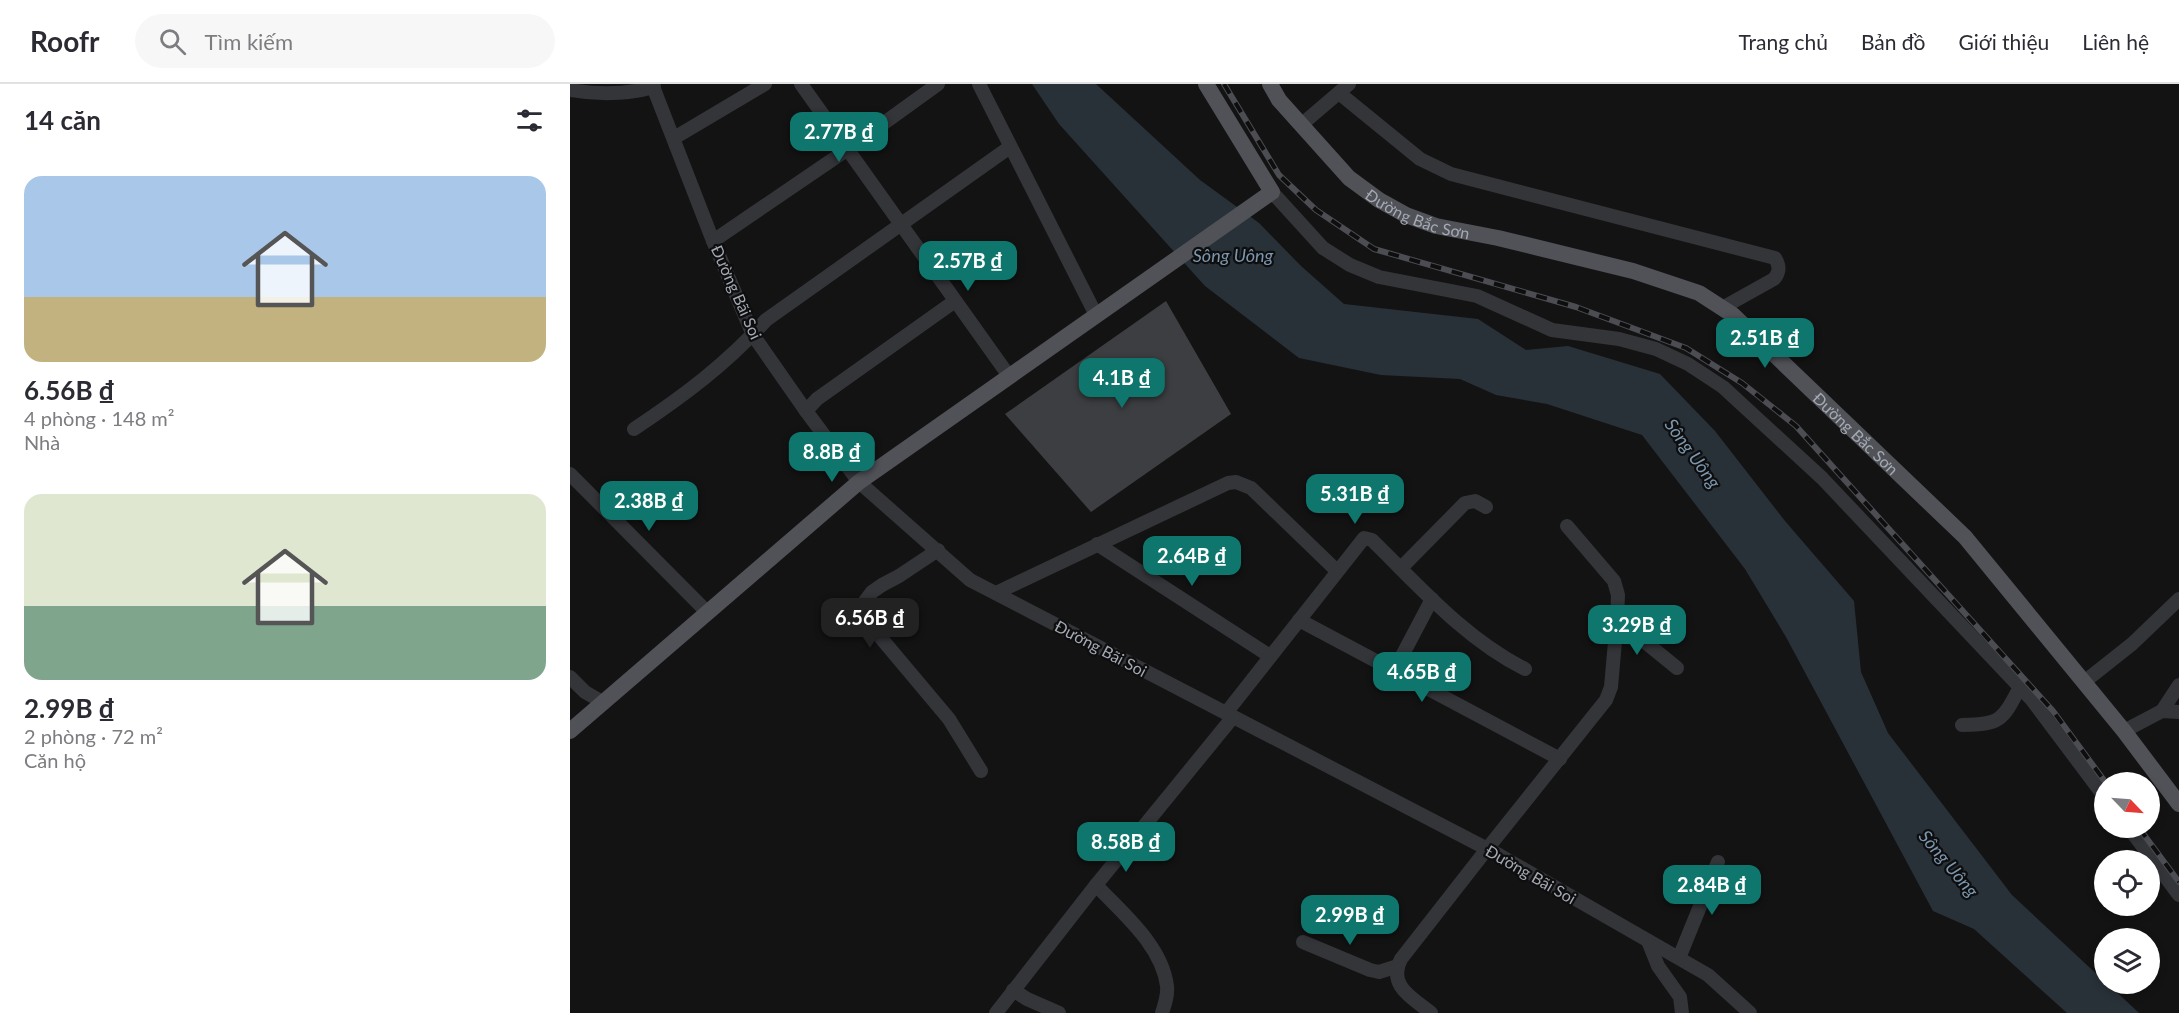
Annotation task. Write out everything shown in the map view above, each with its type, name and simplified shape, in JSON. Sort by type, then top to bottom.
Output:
[{"type":"main road","points":[[570,731],[859,482],[1268,195],[1206,84]]},
{"type":"main road","name":"Đường Bắc Sơn","points":[[1269,84],[1279,100],[1349,178],[1379,200],[1406,215],[1436,226],[1498,238],[1633,271],[1699,293],[1734,315],[1965,537],[2124,731],[2179,804]]},
{"type":"street","points":[[674,138],[765,84]]},
{"type":"street","points":[[801,84],[1010,376]]},
{"type":"street","points":[[713,241],[848,149],[938,84]]},
{"type":"street","points":[[979,84],[1096,315]]},
{"type":"street","points":[[570,90],[610,95],[635,92],[653,86]]},
{"type":"street","name":"Đường Bãi Soi","points":[[653,86],[713,241],[753,335],[859,482],[970,580],[1487,849],[1715,980],[1750,1013]]},
{"type":"street","points":[[1301,124],[1344,88],[1420,159],[1451,174],[1774,258],[1779,265],[1774,279],[1722,308]]},
{"type":"street","points":[[634,429],[686,394],[753,335],[766,320],[1010,147]]},
{"type":"street","points":[[1268,195],[1323,248],[1350,265],[1379,277],[1477,296],[1552,330],[1619,339],[1656,349],[1688,364],[1723,387],[1822,478],[2020,687],[2094,783]]},
{"type":"street","points":[[806,411],[817,399],[955,300]]},
{"type":"street","points":[[570,474],[707,612]]},
{"type":"street","points":[[996,593],[1228,483],[1236,482],[1251,488],[1336,570]]},
{"type":"street","points":[[1401,568],[1465,503],[1475,501],[1486,507]]},
{"type":"street","points":[[1431,1013],[1400,985],[1397,979],[1398,966],[1609,694],[1618,595],[1614,581],[1567,526]]},
{"type":"street","points":[[996,1013],[1230,715],[1270,656],[1361,540],[1368,538],[1486,647],[1525,669]]},
{"type":"street","points":[[1097,544],[1270,656]]},
{"type":"street","points":[[938,550],[872,592],[860,608],[860,613],[949,719],[981,771]]},
{"type":"street","points":[[1394,670],[1432,599]]},
{"type":"street","points":[[2084,682],[2132,644],[2179,599]]},
{"type":"street","points":[[1299,620],[1560,759]]},
{"type":"street","points":[[1617,620],[1677,668]]},
{"type":"street","points":[[570,677],[585,692],[604,703]]},
{"type":"street","points":[[2124,731],[2162,711],[2179,685]]},
{"type":"street","points":[[1962,725],[1996,722],[2009,707],[2020,687]]},
{"type":"street","points":[[2162,711],[2179,712]]},
{"type":"street","points":[[2136,838],[2179,895]]},
{"type":"street","points":[[1679,958],[1718,862]]},
{"type":"street","points":[[1096,885],[1140,933],[1158,960],[1167,985],[1167,996],[1162,1013]]},
{"type":"street","points":[[1648,941],[1659,966],[1680,998],[1682,1013]]},
{"type":"street","points":[[1303,942],[1370,970],[1379,972],[1398,966]]},
{"type":"street","points":[[1013,990],[1059,1013]]},
{"type":"water","name":"Sông Uông","points":[[1032,84],[1096,84],[1200,180],[1259,223],[1301,266],[1344,304],[1478,319],[1526,350],[1568,346],[1660,374],[1715,431],[1785,521],[1854,601],[1861,672],[1888,733],[2012,895],[2094,972],[2094,994],[2119,994],[2139,1013],[2067,1013],[1974,929],[1933,911],[1786,637],[1745,569],[1642,435],[1547,404],[1496,395],[1460,379],[1381,375],[1299,358],[1205,286],[1059,124]]},
{"type":"building","points":[[1166,301],[1231,414],[1091,512],[1005,414]]},
{"type":"railway","points":[[1224,84],[1279,175],[1316,210],[1374,249],[1576,307],[1686,348],[1742,383],[1796,426],[2053,711],[2098,772]]},
{"type":"railway","points":[[2146,838],[2179,882]]}]
